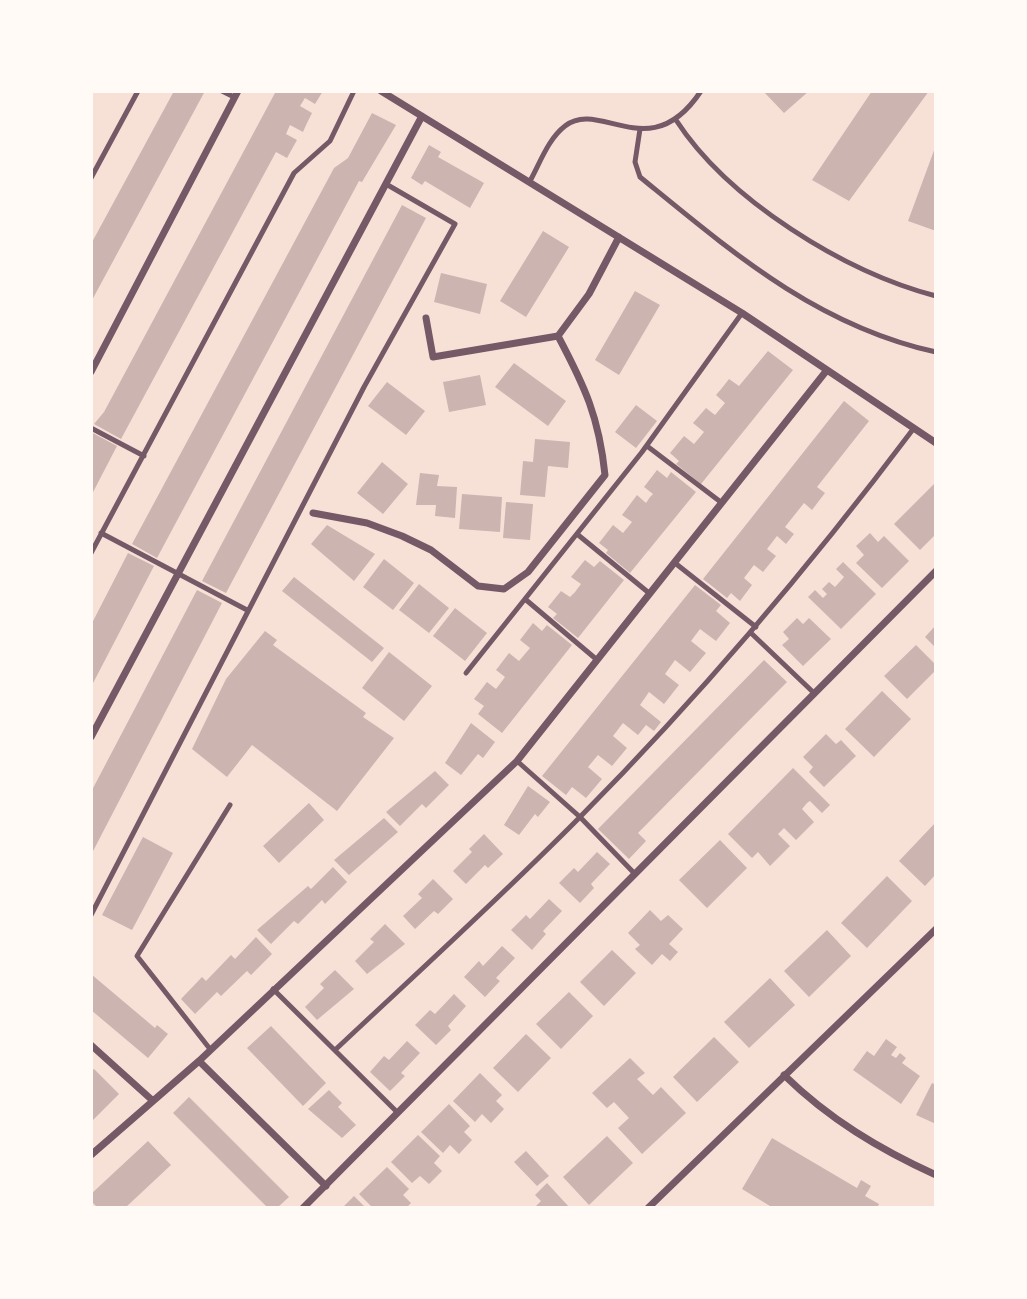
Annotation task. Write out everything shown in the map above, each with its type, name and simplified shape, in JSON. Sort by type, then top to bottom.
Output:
[{"type":"street","points":[[381,91],[742,313],[936,443]]},
{"type":"street","points":[[91,372],[236,94]]},
{"type":"street","points":[[91,737],[176,573],[422,116]]},
{"type":"street","points":[[426,318],[433,357],[558,336],[589,294],[620,237]]},
{"type":"street","points":[[313,513],[367,523],[402,536],[430,550],[478,586],[504,589],[528,572],[605,475],[601,437],[593,405],[558,336]]},
{"type":"street","points":[[91,1155],[198,1061],[517,761],[827,370]]},
{"type":"street","points":[[303,1208],[936,571]]},
{"type":"street","points":[[648,1208],[936,929]]},
{"type":"street","points":[[91,1045],[152,1100]]},
{"type":"street","points":[[198,1061],[326,1186]]},
{"type":"street","points":[[785,1075],[803,1093],[865,1140],[936,1175]]},
{"type":"lane","points":[[91,178],[138,91]]},
{"type":"lane","points":[[222,91],[236,94]]},
{"type":"lane","points":[[91,553],[294,173],[330,141],[355,91]]},
{"type":"lane","points":[[530,181],[554,136],[567,124],[582,120],[640,129],[676,120],[690,107],[701,91]]},
{"type":"lane","points":[[676,120],[690,141],[727,182],[809,240],[871,274],[936,296]]},
{"type":"lane","points":[[640,129],[635,162],[640,177],[715,239],[821,311],[862,329],[936,352]]},
{"type":"lane","points":[[91,915],[364,387],[455,224],[386,184]]},
{"type":"lane","points":[[466,673],[647,446],[742,313]]},
{"type":"lane","points":[[91,428],[144,456]]},
{"type":"lane","points":[[335,1050],[580,817],[751,633],[828,542],[914,428]]},
{"type":"lane","points":[[647,446],[723,504]]},
{"type":"lane","points":[[101,533],[247,610]]},
{"type":"lane","points":[[577,534],[649,593]]},
{"type":"lane","points":[[674,563],[756,627]]},
{"type":"lane","points":[[525,599],[596,659]]},
{"type":"lane","points":[[751,633],[814,693]]},
{"type":"lane","points":[[517,761],[580,817],[634,873]]},
{"type":"lane","points":[[210,1049],[137,956],[230,805]]},
{"type":"lane","points":[[273,989],[398,1112]]},
{"type":"building","points":[[174,91],[205,91],[91,302],[91,244]]},
{"type":"building","points":[[276,91],[323,91],[315,104],[305,98],[300,106],[312,113],[303,132],[290,125],[286,134],[297,140],[287,158],[276,152],[121,439],[94,424],[104,412]]},
{"type":"building","points":[[763,91],[809,91],[784,113]]},
{"type":"building","points":[[872,91],[929,91],[849,201],[812,180]]},
{"type":"building","points":[[372,113],[396,125],[362,182],[359,181],[157,558],[132,544],[334,168],[348,158]]},
{"type":"building","points":[[429,145],[441,152],[438,157],[484,183],[470,208],[425,181],[422,185],[411,178]]},
{"type":"building","points":[[936,145],[936,231],[908,221]]},
{"type":"building","points":[[402,205],[426,218],[226,593],[202,581]]},
{"type":"building","points":[[543,231],[569,247],[526,317],[500,301]]},
{"type":"building","points":[[441,273],[487,284],[480,314],[434,302]]},
{"type":"building","points":[[635,291],[660,305],[619,375],[595,360]]},
{"type":"building","points":[[768,351],[793,370],[701,484],[676,464],[679,461],[670,453],[684,436],[694,444],[704,432],[693,423],[706,408],[715,415],[725,403],[716,395],[729,379],[739,386]]},
{"type":"building","points":[[514,363],[566,401],[548,426],[495,387]]},
{"type":"building","points":[[480,375],[486,405],[449,412],[443,382]]},
{"type":"building","points":[[387,382],[425,411],[406,435],[368,406]]},
{"type":"building","points":[[844,401],[869,421],[817,487],[825,493],[812,510],[804,503],[785,527],[794,534],[786,544],[777,536],[767,549],[776,556],[763,572],[754,565],[744,578],[752,585],[740,601],[731,593],[727,598],[703,579]]},
{"type":"building","points":[[636,405],[657,421],[636,448],[615,432]]},
{"type":"building","points":[[91,432],[117,446],[91,496]]},
{"type":"building","points":[[535,439],[570,442],[568,468],[548,466],[545,497],[520,495],[523,461],[533,462]]},
{"type":"building","points":[[382,462],[408,484],[383,514],[357,493]]},
{"type":"building","points":[[657,470],[667,478],[671,472],[696,492],[630,573],[606,553],[608,550],[599,543],[613,525],[623,533],[632,522],[622,515],[637,495],[646,503],[653,494],[644,487]]},
{"type":"building","points":[[420,473],[439,475],[437,486],[457,487],[455,518],[435,516],[436,505],[416,505]]},
{"type":"building","points":[[936,482],[936,534],[920,550],[894,524]]},
{"type":"building","points":[[462,494],[502,497],[500,532],[459,529]]},
{"type":"building","points":[[506,502],[533,504],[530,540],[503,538]]},
{"type":"building","points":[[327,525],[375,554],[354,581],[311,544]]},
{"type":"building","points":[[870,533],[878,542],[884,536],[909,561],[882,588],[856,563],[864,555],[856,546]]},
{"type":"building","points":[[128,553],[154,566],[91,687],[91,625]]},
{"type":"building","points":[[384,559],[414,583],[393,610],[363,587]]},
{"type":"building","points":[[585,560],[594,567],[600,561],[624,580],[578,638],[553,618],[557,614],[548,607],[561,591],[570,597],[575,592],[581,584],[571,577]]},
{"type":"building","points":[[843,562],[876,594],[841,629],[808,597],[815,590],[823,598],[827,594],[822,589],[829,582],[835,587],[844,577],[836,569]]},
{"type":"building","points":[[294,577],[384,648],[372,662],[282,591]]},
{"type":"building","points":[[419,584],[449,608],[429,633],[399,610]]},
{"type":"building","points":[[695,585],[721,605],[716,611],[730,623],[716,641],[700,629],[691,641],[706,653],[690,672],[675,660],[665,674],[679,685],[664,704],[649,692],[640,705],[661,722],[654,731],[646,725],[638,735],[623,723],[613,736],[627,748],[612,766],[598,755],[588,767],[602,779],[586,798],[572,787],[566,795],[542,776]]},
{"type":"building","points":[[197,590],[222,603],[91,855],[91,792]]},
{"type":"building","points":[[455,608],[487,633],[465,661],[433,636]]},
{"type":"building","points":[[797,618],[803,624],[809,618],[831,639],[803,666],[782,645],[789,639],[783,632]]},
{"type":"building","points":[[533,623],[542,631],[547,625],[572,645],[502,733],[478,714],[484,706],[474,699],[487,682],[496,689],[505,677],[496,670],[509,653],[519,661],[530,648],[520,640]]},
{"type":"building","points":[[936,625],[936,648],[925,637]]},
{"type":"building","points":[[265,631],[277,640],[273,645],[366,713],[363,717],[394,738],[337,811],[252,745],[227,777],[192,749],[226,679]]},
{"type":"building","points":[[916,645],[936,665],[936,670],[907,699],[884,676]]},
{"type":"building","points":[[389,652],[432,686],[404,721],[362,688]]},
{"type":"building","points":[[764,660],[787,682],[638,833],[646,841],[629,859],[598,829]]},
{"type":"building","points":[[882,691],[911,719],[874,757],[845,729]]},
{"type":"building","points":[[471,723],[495,742],[483,758],[478,754],[461,775],[445,763]]},
{"type":"building","points":[[826,734],[836,744],[841,740],[856,756],[824,787],[809,772],[813,767],[803,757]]},
{"type":"building","points":[[793,768],[830,805],[822,813],[810,801],[807,803],[802,809],[814,822],[796,840],[784,828],[778,834],[790,846],[770,866],[758,852],[752,858],[728,834]]},
{"type":"building","points":[[435,771],[449,785],[426,808],[422,804],[400,826],[386,812]]},
{"type":"building","points":[[528,786],[550,802],[538,817],[535,814],[519,835],[504,825]]},
{"type":"building","points":[[309,803],[324,820],[279,863],[263,846]]},
{"type":"building","points":[[384,818],[398,832],[349,875],[334,860]]},
{"type":"building","points":[[936,822],[936,874],[925,886],[899,861]]},
{"type":"building","points":[[484,834],[503,854],[488,868],[485,865],[466,884],[453,871],[472,852],[469,849]]},
{"type":"building","points":[[143,837],[173,853],[132,930],[102,915]]},
{"type":"building","points":[[720,840],[747,868],[707,908],[679,880]]},
{"type":"building","points":[[597,852],[610,864],[591,884],[594,888],[580,903],[559,883],[574,868],[578,872]]},
{"type":"building","points":[[333,867],[347,882],[325,904],[322,900],[298,924],[294,921],[271,944],[257,930],[308,886],[311,889]]},
{"type":"building","points":[[887,876],[912,901],[867,948],[841,923]]},
{"type":"building","points":[[433,879],[453,899],[438,914],[434,911],[415,929],[403,916],[422,898],[418,894]]},
{"type":"building","points":[[549,899],[562,911],[543,931],[546,934],[532,950],[511,930],[526,915],[530,919]]},
{"type":"building","points":[[650,910],[661,921],[668,915],[683,929],[669,944],[678,952],[670,961],[662,954],[652,965],[635,949],[640,945],[628,933]]},
{"type":"building","points":[[385,924],[405,944],[367,974],[355,961],[374,942],[370,939]]},
{"type":"building","points":[[827,930],[851,956],[809,997],[784,971]]},
{"type":"building","points":[[256,937],[272,954],[251,975],[247,971],[221,996],[217,992],[195,1014],[181,999],[202,977],[206,981],[231,955],[235,959]]},
{"type":"building","points":[[502,946],[515,958],[496,978],[500,981],[485,997],[464,977],[479,961],[483,966]]},
{"type":"building","points":[[612,950],[636,973],[604,1006],[580,982]]},
{"type":"building","points":[[335,970],[354,989],[317,1020],[305,1007],[324,988],[320,984]]},
{"type":"building","points":[[91,974],[155,1028],[157,1025],[168,1034],[148,1058],[91,1010]]},
{"type":"building","points":[[770,978],[795,1005],[749,1048],[724,1022]]},
{"type":"building","points":[[569,992],[593,1016],[561,1049],[536,1024]]},
{"type":"building","points":[[454,994],[466,1006],[448,1026],[451,1030],[436,1045],[415,1025],[430,1010],[435,1014]]},
{"type":"building","points":[[271,1026],[326,1083],[303,1106],[247,1048]]},
{"type":"building","points":[[526,1034],[551,1058],[518,1092],[493,1068]]},
{"type":"building","points":[[714,1037],[739,1062],[697,1102],[673,1077]]},
{"type":"building","points":[[886,1039],[897,1047],[891,1055],[896,1058],[900,1053],[906,1058],[902,1063],[920,1076],[901,1104],[853,1070],[867,1051],[874,1056]]},
{"type":"building","points":[[407,1041],[420,1053],[401,1073],[405,1076],[390,1091],[370,1072],[384,1056],[389,1060]]},
{"type":"building","points":[[630,1058],[645,1073],[637,1079],[653,1095],[661,1087],[686,1113],[642,1154],[618,1128],[629,1118],[614,1102],[607,1108],[592,1093]]},
{"type":"building","points":[[94,1069],[119,1094],[91,1122],[91,1071]]},
{"type":"building","points":[[480,1073],[502,1095],[496,1101],[504,1109],[491,1123],[482,1114],[475,1122],[453,1101]]},
{"type":"building","points":[[932,1083],[936,1085],[936,1124],[916,1115]]},
{"type":"building","points":[[329,1090],[342,1103],[338,1107],[356,1125],[342,1138],[308,1109]]},
{"type":"building","points":[[189,1097],[289,1197],[277,1208],[268,1208],[173,1113]]},
{"type":"building","points":[[449,1104],[470,1126],[464,1132],[472,1140],[459,1154],[450,1145],[443,1153],[421,1132]]},
{"type":"building","points":[[418,1135],[440,1156],[434,1163],[442,1171],[429,1184],[420,1176],[412,1183],[391,1162]]},
{"type":"building","points":[[607,1136],[633,1163],[589,1205],[563,1177]]},
{"type":"building","points":[[772,1138],[857,1188],[861,1180],[871,1186],[865,1196],[879,1204],[877,1208],[769,1208],[770,1206],[742,1189]]},
{"type":"building","points":[[148,1141],[171,1165],[125,1208],[98,1208],[91,1201],[91,1194]]},
{"type":"building","points":[[526,1151],[549,1176],[537,1186],[514,1162]]},
{"type":"building","points":[[387,1167],[409,1189],[403,1195],[411,1203],[406,1208],[373,1208],[359,1194]]},
{"type":"building","points":[[547,1183],[570,1208],[534,1208],[541,1201],[535,1195]]},
{"type":"building","points":[[354,1196],[366,1208],[342,1208]]}]
